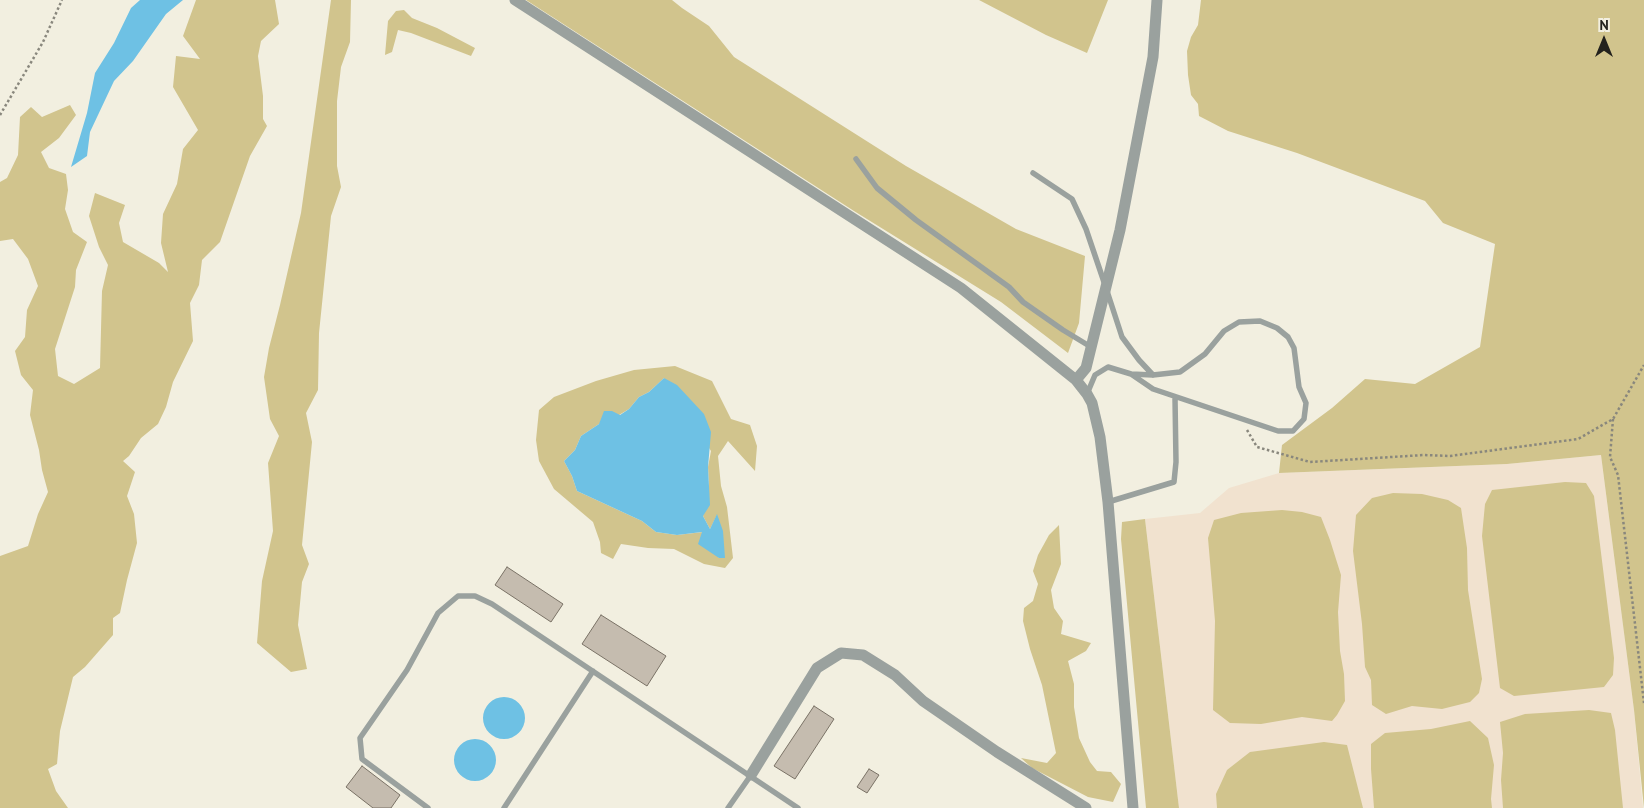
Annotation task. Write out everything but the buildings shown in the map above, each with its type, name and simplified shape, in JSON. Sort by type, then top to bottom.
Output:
[{"type":"street","points":[[515,0],[961,288],[1076,380],[1087,394],[1092,403],[1100,437],[1108,502],[1133,808]]},
{"type":"street","points":[[1076,380],[1086,368],[1120,230],[1153,57],[1157,0]]},
{"type":"street","points":[[751,775],[817,668],[841,653],[863,655],[895,675],[923,702],[997,752],[1086,808]]},
{"type":"lane","points":[[856,159],[877,188],[916,220],[1008,287],[1023,302],[1091,347]]},
{"type":"lane","points":[[1033,173],[1072,199],[1089,237],[1122,337],[1153,376]]},
{"type":"lane","points":[[1087,394],[1096,376],[1108,367],[1131,374],[1153,376],[1180,372],[1205,354],[1224,331],[1239,322],[1260,321],[1277,328],[1288,337],[1294,348],[1299,387],[1306,403],[1304,419],[1293,431],[1278,432],[1175,398],[1153,389],[1131,374]]},
{"type":"lane","points":[[1108,502],[1174,482],[1176,462],[1175,398]]},
{"type":"lane","points":[[428,808],[362,759],[360,738],[407,670],[438,613],[458,596],[475,596],[492,604],[798,808]]},
{"type":"lane","points":[[504,808],[593,671]]},
{"type":"lane","points":[[728,808],[751,775]]},
{"type":"path","points":[[0,115],[43,42],[62,0]]},
{"type":"path","points":[[1644,365],[1613,418],[1610,457],[1618,475],[1644,703]]},
{"type":"path","points":[[1241,420],[1257,447],[1310,462],[1424,455],[1450,456],[1578,438],[1613,418]]},
{"type":"shaded area","points":[[196,0],[275,0],[279,24],[261,41],[258,56],[263,96],[263,119],[267,126],[250,156],[220,242],[202,260],[199,285],[190,303],[193,341],[173,382],[166,407],[158,424],[141,438],[129,456],[123,461],[135,472],[127,496],[134,514],[137,543],[120,613],[113,618],[113,635],[85,667],[73,677],[60,731],[57,764],[48,769],[56,791],[68,808],[0,808],[0,556],[28,546],[38,514],[48,492],[30,415],[33,390],[21,375],[15,351],[25,337],[27,310],[38,286],[28,259],[13,239],[0,241],[0,182],[7,178],[18,155],[20,117],[31,107],[42,117],[70,105],[76,115],[59,138],[41,152],[49,168],[66,174],[68,190],[65,209],[73,232],[87,242],[76,270],[75,287],[55,349],[58,376],[74,384],[100,368],[102,291],[108,265],[99,247],[89,216],[95,193],[125,205],[119,223],[123,242],[159,263],[168,272],[161,243],[163,214],[177,184],[183,149],[198,130],[173,87],[176,56],[200,59],[183,36]]},
{"type":"shaded area","points":[[331,0],[351,0],[350,42],[341,67],[337,101],[337,166],[341,187],[331,216],[319,333],[318,390],[306,413],[312,442],[302,545],[309,564],[302,582],[298,625],[307,669],[291,672],[257,643],[262,581],[273,531],[268,463],[279,436],[270,419],[264,377],[269,348],[301,213]]},
{"type":"shaded area","points":[[526,0],[672,0],[709,26],[734,57],[906,166],[1016,229],[1085,256],[1079,323],[1068,353],[1001,302],[854,211]]},
{"type":"shaded area","points":[[979,0],[1108,0],[1087,53],[1046,35]]},
{"type":"shaded area","points":[[1201,0],[1644,0],[1644,808],[1634,710],[1601,455],[1507,464],[1279,473],[1282,445],[1332,408],[1365,379],[1415,384],[1480,347],[1495,244],[1443,223],[1425,201],[1297,153],[1228,131],[1199,116],[1198,104],[1191,95],[1187,51],[1191,37],[1198,25]]},
{"type":"shaded area","points":[[404,10],[412,18],[437,28],[475,48],[471,56],[411,33],[398,30],[392,52],[385,55],[388,21],[396,11]]},
{"type":"shaded area","points":[[675,366],[712,381],[731,419],[750,425],[757,446],[755,471],[728,441],[718,456],[733,558],[725,568],[704,564],[674,549],[621,544],[613,559],[601,553],[600,542],[593,522],[554,489],[539,461],[536,440],[539,410],[554,397],[596,381],[634,370]],"holes":[[[664,378],[711,451],[708,467],[709,486],[703,516],[710,529],[717,515],[719,558],[703,532],[677,535],[656,532],[642,521],[577,491],[564,461],[575,450],[581,436],[599,424],[629,409],[639,397],[649,392]]]},
{"type":"shaded area","points":[[1601,455],[1634,710],[1643,808],[1179,808],[1145,519],[1200,513],[1229,488],[1279,473],[1507,464]]},
{"type":"shaded area","points":[[1565,482],[1586,483],[1594,496],[1614,658],[1613,675],[1604,687],[1514,696],[1500,688],[1482,536],[1485,504],[1492,490]]},
{"type":"shaded area","points":[[1393,493],[1422,494],[1448,500],[1461,508],[1467,548],[1468,590],[1482,679],[1479,693],[1470,702],[1442,709],[1412,706],[1386,714],[1372,705],[1371,680],[1365,667],[1353,551],[1356,515],[1372,498]]},
{"type":"shaded area","points":[[1282,510],[1302,512],[1321,517],[1330,540],[1341,575],[1338,612],[1345,701],[1332,721],[1302,717],[1261,724],[1230,723],[1213,710],[1215,621],[1208,538],[1214,520],[1241,513]]},
{"type":"shaded area","points":[[1145,519],[1179,808],[1146,808],[1121,539],[1122,522]]},
{"type":"shaded area","points":[[1059,525],[1061,564],[1051,590],[1054,608],[1063,621],[1061,634],[1091,643],[1086,651],[1068,661],[1074,684],[1074,707],[1079,738],[1090,762],[1097,771],[1111,772],[1121,784],[1113,802],[1088,797],[1032,768],[1021,758],[1047,763],[1056,753],[1042,685],[1023,621],[1024,608],[1033,601],[1038,584],[1033,571],[1038,555],[1049,535]]},
{"type":"shaded area","points":[[1589,710],[1611,713],[1615,730],[1623,808],[1503,808],[1501,780],[1503,753],[1500,722],[1525,714]]},
{"type":"shaded area","points":[[1470,721],[1488,738],[1494,765],[1492,808],[1374,808],[1371,744],[1385,733],[1431,729]]},
{"type":"shaded area","points":[[1324,742],[1347,745],[1363,808],[1217,808],[1216,794],[1227,770],[1250,752]]},
{"type":"water","points":[[140,0],[183,0],[166,14],[133,61],[114,81],[90,132],[87,156],[71,167],[87,113],[95,73],[114,43],[131,8]]},
{"type":"water","points":[[664,378],[677,385],[704,414],[711,432],[708,467],[710,505],[703,516],[710,529],[717,514],[723,531],[725,558],[719,558],[698,544],[702,532],[677,535],[656,532],[642,521],[577,491],[564,461],[575,450],[581,436],[599,424],[604,411],[612,411],[620,415],[629,409],[639,397],[649,392]]},
{"type":"water","points":[[508,697],[516,700],[522,706],[525,718],[522,730],[516,736],[500,739],[492,736],[486,730],[483,714],[486,706],[492,700]]},
{"type":"water","points":[[479,739],[487,742],[493,748],[496,760],[493,772],[487,778],[471,781],[463,778],[457,772],[454,756],[457,748],[463,742]]}]
